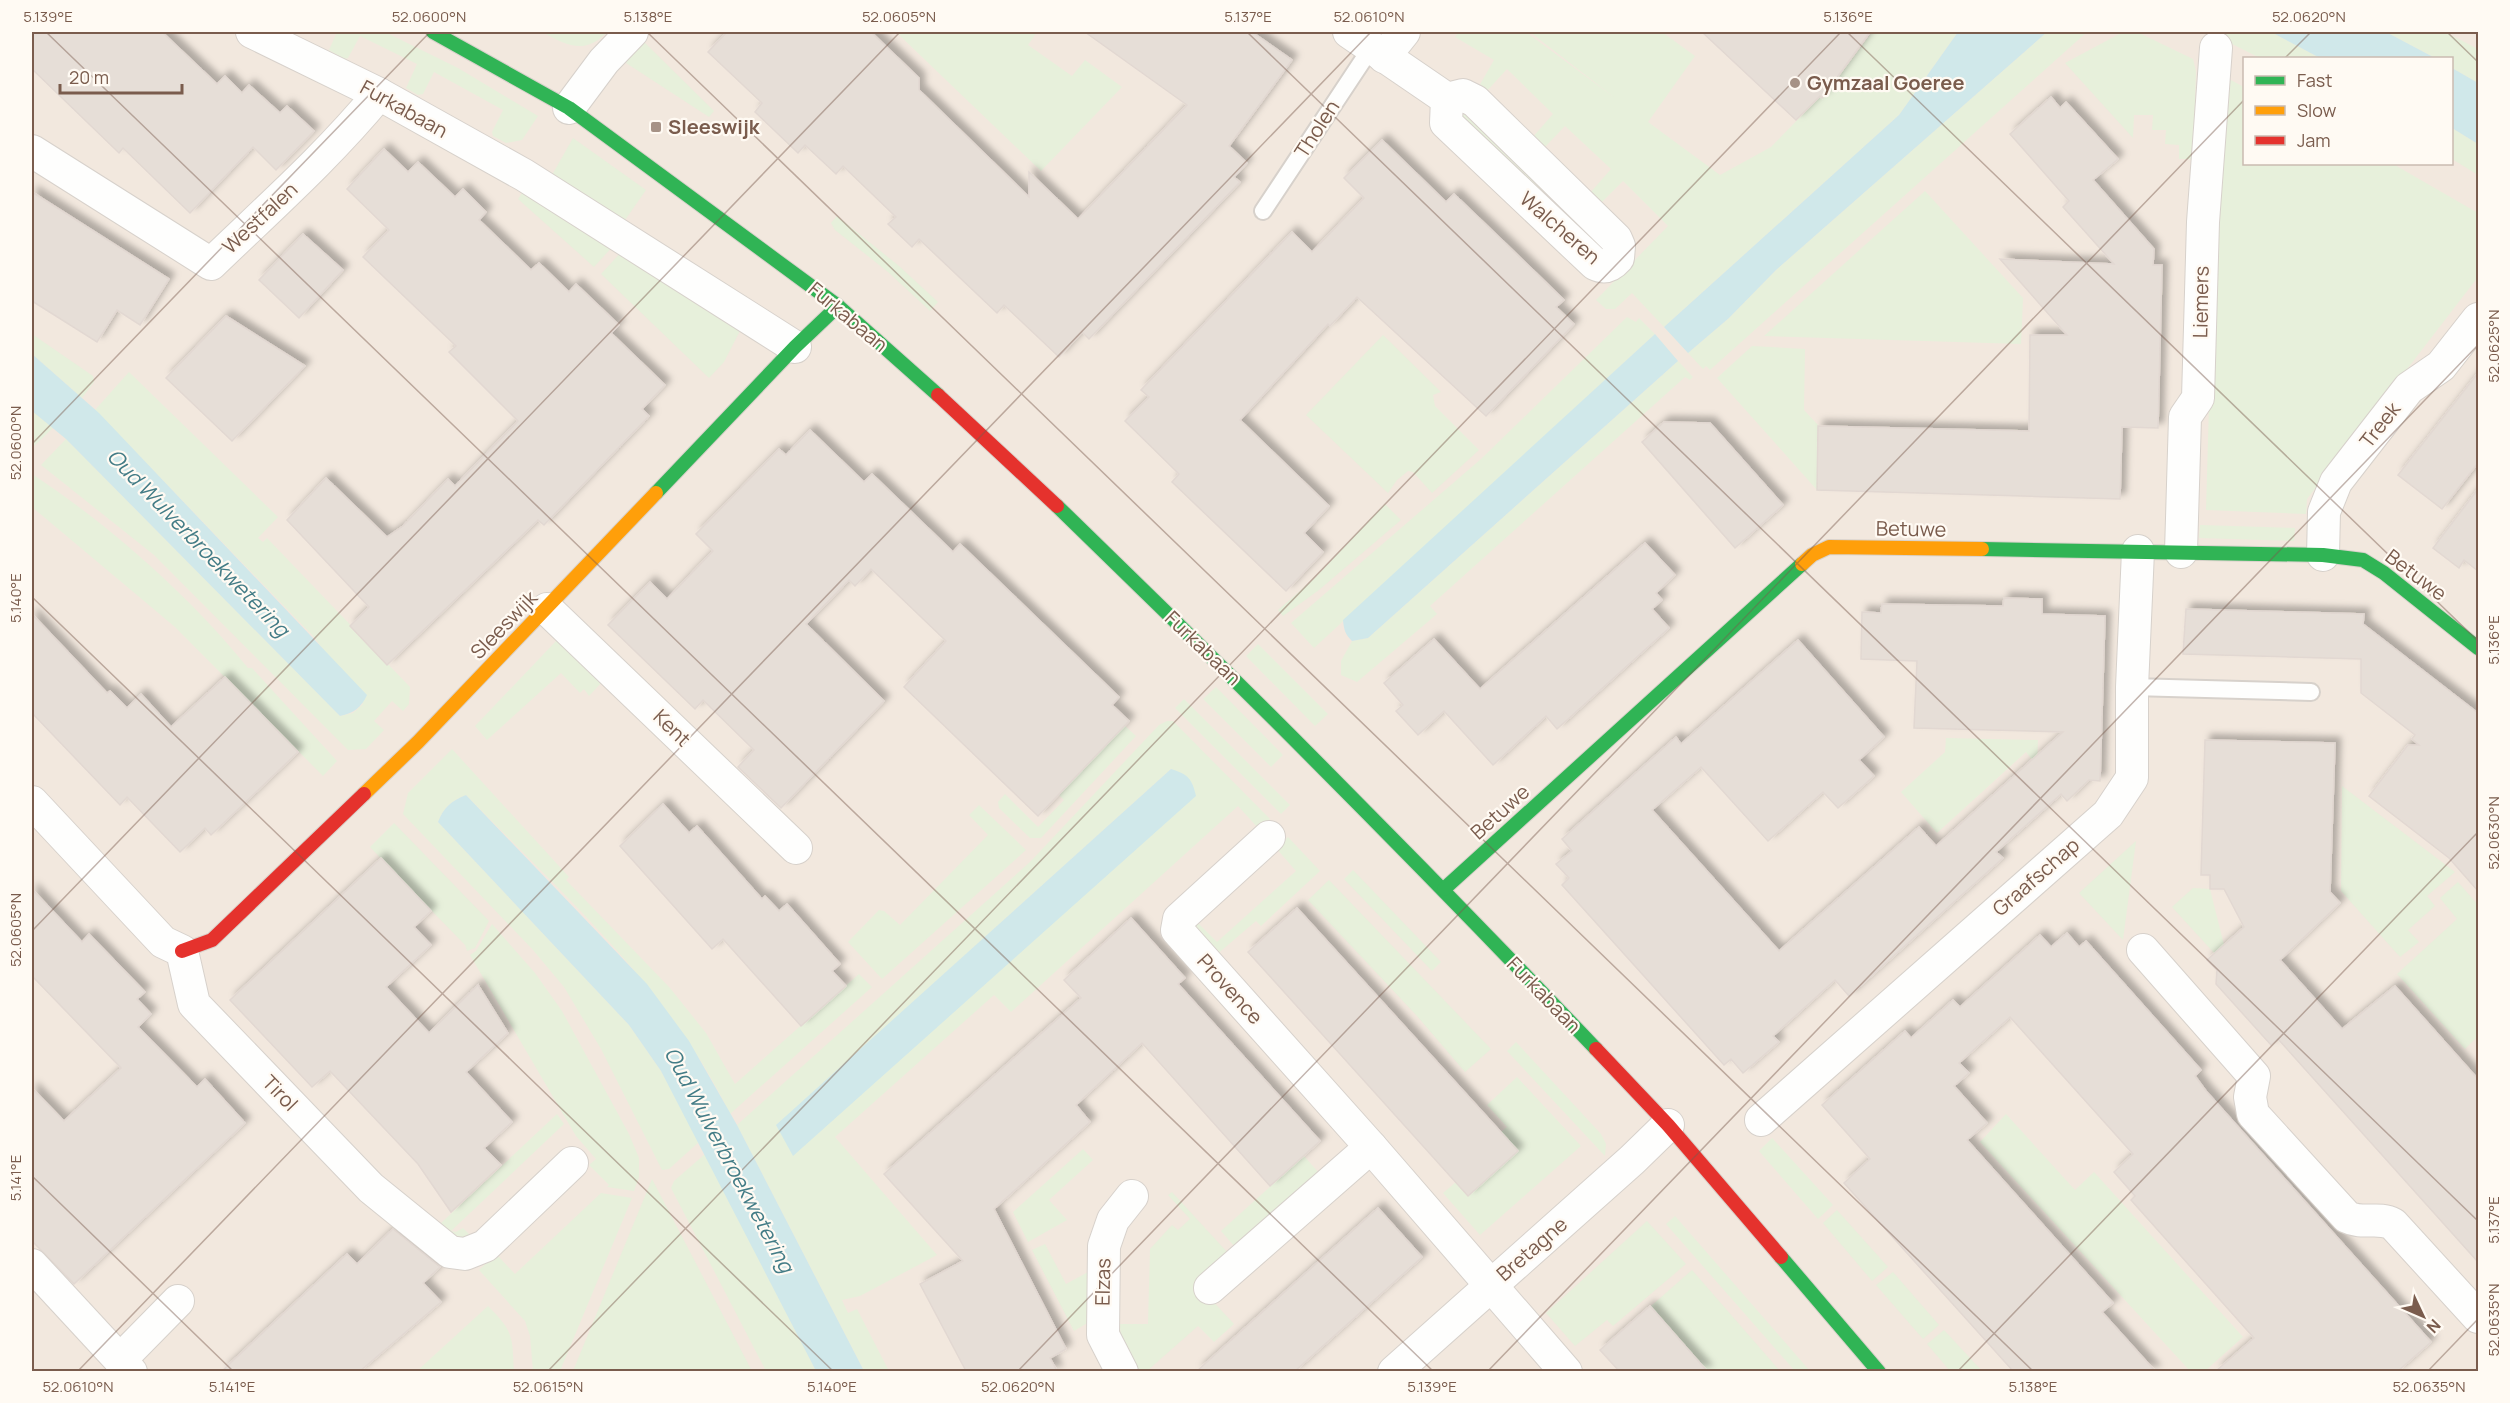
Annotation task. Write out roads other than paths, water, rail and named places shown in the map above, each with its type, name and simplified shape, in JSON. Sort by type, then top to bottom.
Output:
[{"type":"street","name":"Furkabaan","points":[[252,32],[379,94],[524,175],[795,347]]},
{"type":"street","name":"Furkabaan","points":[[433,32],[570,108],[838,306],[1005,456],[1224,668],[1444,889],[1668,1125],[1879,1371]]},
{"type":"street","points":[[570,108],[604,61],[632,32]]},
{"type":"street","name":"Tholen","points":[[1368,45],[1404,32]]},
{"type":"street","name":"Walcheren","points":[[1368,45],[1448,99],[1463,95],[1475,101],[1616,239],[1618,258],[1607,266],[1595,264],[1446,123],[1448,99]]},
{"type":"street","name":"Liemers","points":[[2181,552],[2185,417],[2198,398],[2203,222],[2216,48]]},
{"type":"street","name":"Westfalen","points":[[32,151],[211,264],[268,213],[379,94]]},
{"type":"street","name":"Sleeswijk","points":[[182,951],[212,940],[418,742],[795,347],[838,306]]},
{"type":"street","name":"Treek","points":[[2323,555],[2324,512],[2336,482],[2409,388],[2441,366],[2478,319]]},
{"type":"street","name":"Betuwe","points":[[1444,889],[1812,555],[1829,547],[2323,555],[2363,560],[2384,573],[2478,648]]},
{"type":"street","name":"Graafschap","points":[[1761,1120],[2108,814],[2132,778],[2132,687],[2138,551]]},
{"type":"street","name":"Kent","points":[[547,609],[796,848]]},
{"type":"street","points":[[32,802],[163,942],[182,951]]},
{"type":"street","name":"Provence","points":[[1269,837],[1179,920],[1177,930],[1492,1284],[1566,1371]]},
{"type":"street","points":[[2143,950],[2254,1076],[2250,1097],[2253,1114],[2347,1216],[2367,1222],[2383,1219],[2394,1224],[2478,1317]]},
{"type":"street","name":"Tirol","points":[[182,951],[194,1004],[371,1188],[450,1252],[465,1254],[485,1246],[572,1162]]},
{"type":"street","name":"Bretagne","points":[[1394,1371],[1668,1125]]},
{"type":"street","points":[[1210,1288],[1371,1147]]},
{"type":"street","name":"Elzas","points":[[1122,1371],[1103,1335],[1104,1246],[1113,1220],[1132,1196]]},
{"type":"street","points":[[32,1265],[125,1366],[178,1301]]},
{"type":"lane","name":"Tholen","points":[[1263,211],[1368,45]]},
{"type":"lane","points":[[2132,687],[2311,692]]},
{"type":"water","points":[[1958,32],[2047,32],[1776,270],[1729,318],[1688,353],[1664,327],[1899,115]]},
{"type":"water","points":[[2271,32],[2386,32],[2433,57],[2318,57]]},
{"type":"water","points":[[2453,69],[2478,83],[2478,144],[2453,129]]},
{"type":"water","points":[[1655,334],[1678,361],[1368,638],[1352,641],[1345,632],[1343,620]]},
{"type":"water","name":"Oud Wulverbroekwetering","points":[[32,354],[99,413],[367,695],[360,707],[340,716],[66,439],[32,411]]},
{"type":"water","points":[[1171,769],[1188,778],[1196,796],[793,1156],[776,1125]]},
{"type":"water","name":"Oud Wulverbroekwetering","points":[[466,795],[647,984],[689,1041],[737,1125],[864,1371],[816,1371],[661,1071],[629,1025],[438,822],[449,805]]},
{"type":"place","name":"Gymzaal Goeree","points":[[1795,83]]},
{"type":"place","name":"Sleeswijk","points":[[656,127]]}]
